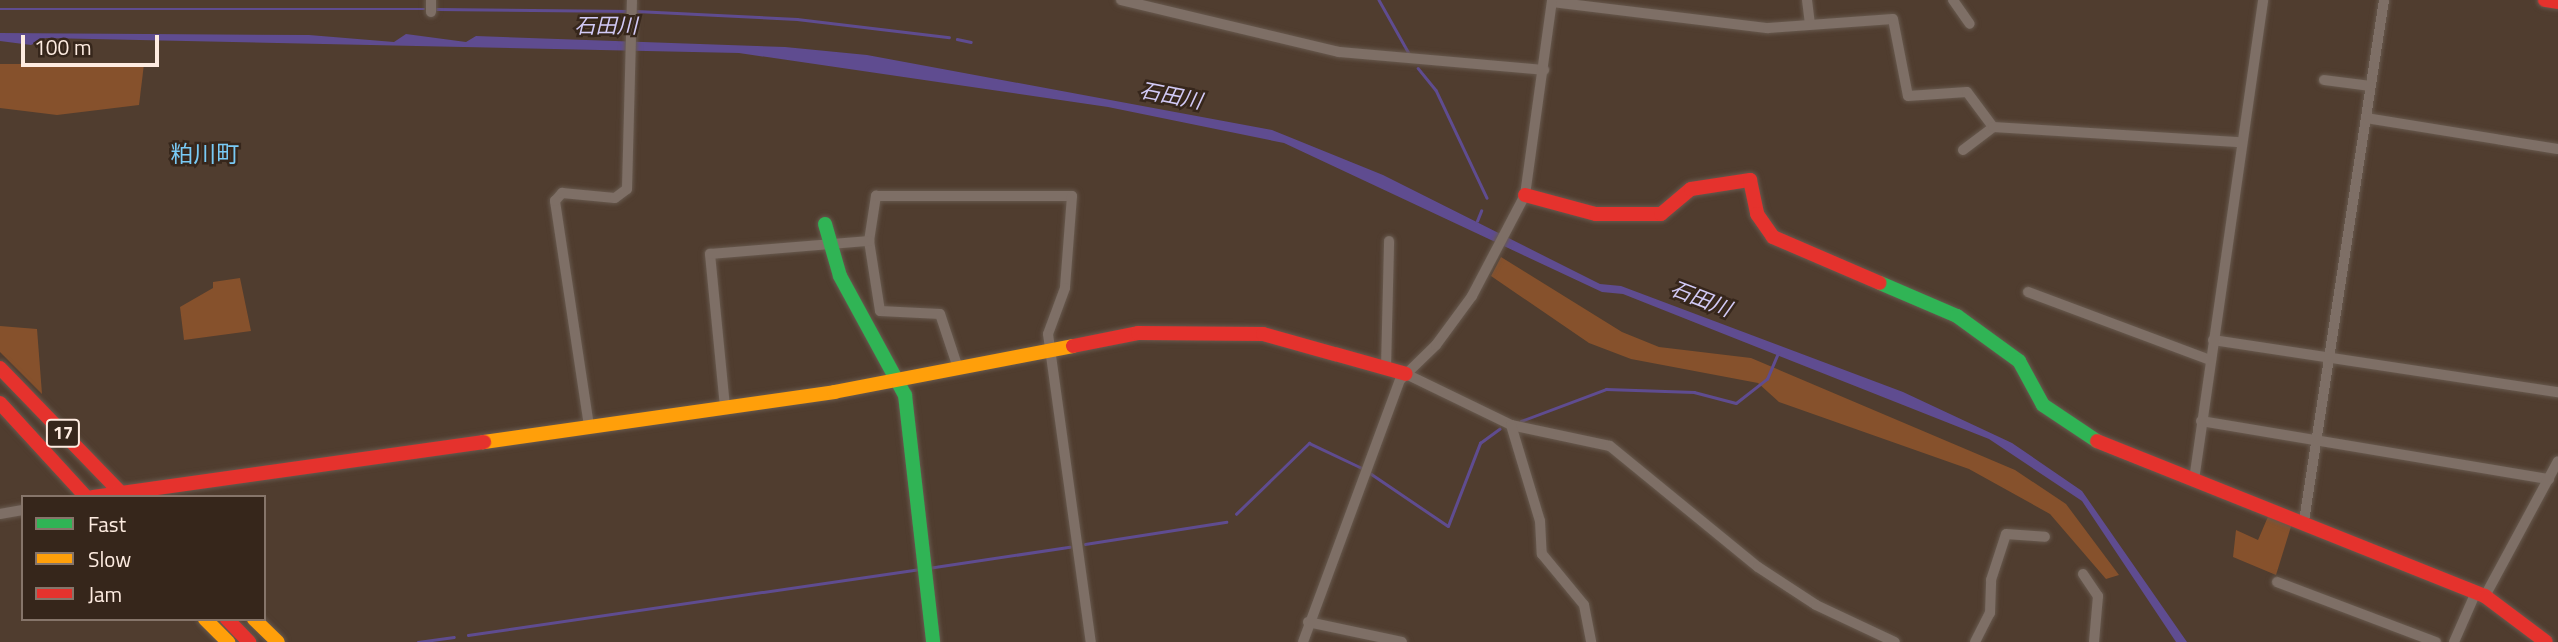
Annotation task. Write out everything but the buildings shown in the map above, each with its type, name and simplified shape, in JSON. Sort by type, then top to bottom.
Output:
[{"type":"main road","points":[[2545,0],[2558,2]]},
{"type":"main road","points":[[1525,195],[1596,215],[1661,214],[1691,190],[1750,180],[1757,214],[1773,237],[1957,316],[2019,360],[2043,405],[2078,429],[2194,480],[2304,521],[2481,594],[2546,642]]},
{"type":"main road","points":[[825,224],[829,244],[853,303],[900,380],[933,642]]},
{"type":"main road","points":[[111,495],[900,380],[1049,346],[1138,333],[1244,332],[1406,374]]},
{"type":"main road","name":"17","points":[[0,368],[111,495]]},
{"type":"main road","name":"17","points":[[0,379],[111,495]]},
{"type":"main road","name":"17","points":[[0,403],[84,495]]},
{"type":"main road","points":[[194,621],[212,642]]},
{"type":"main road","points":[[207,621],[228,642]]},
{"type":"main road","points":[[228,621],[249,642]]},
{"type":"main road","points":[[256,621],[278,642]]},
{"type":"street","points":[[589,426],[555,201],[562,193],[615,198],[627,189],[632,0]]},
{"type":"street","points":[[1121,0],[1339,52],[1545,70]]},
{"type":"street","points":[[1807,0],[1810,25]]},
{"type":"street","points":[[1953,0],[1970,24]]},
{"type":"street","points":[[2194,480],[2263,0]]},
{"type":"street","points":[[2304,521],[2384,0]]},
{"type":"street","points":[[1303,642],[1363,468],[1406,374],[1436,345],[1497,252],[1525,195],[1545,70],[1552,1],[1737,26],[1810,25],[1893,19],[1908,96],[1967,92],[1993,127]]},
{"type":"street","points":[[2324,80],[2370,86]]},
{"type":"street","points":[[2366,118],[2558,149]]},
{"type":"street","points":[[1963,150],[1993,127],[2241,142]]},
{"type":"street","points":[[958,368],[940,314],[880,312],[869,241],[876,196],[1072,197],[1066,281],[1049,319],[1049,346],[1091,642]]},
{"type":"street","points":[[725,407],[710,254],[869,241]]},
{"type":"street","points":[[1386,368],[1389,242]]},
{"type":"street","points":[[2028,292],[2210,360]]},
{"type":"street","points":[[2213,340],[2558,393]]},
{"type":"street","points":[[1406,374],[1511,425],[1610,446],[1787,587],[1895,642]]},
{"type":"street","points":[[2201,421],[2554,471],[2454,642]]},
{"type":"street","points":[[1511,425],[1540,521],[1542,554],[1584,605],[1591,642]]},
{"type":"street","points":[[0,514],[21,510]]},
{"type":"street","points":[[1975,642],[1990,613],[1991,580],[2007,534],[2045,537]]},
{"type":"street","points":[[2083,574],[2098,596],[2094,642]]},
{"type":"street","points":[[2277,582],[2435,642]]},
{"type":"street","points":[[1308,622],[1402,642]]},
{"type":"shaded area","points":[[0,33],[309,35],[394,42],[406,34],[466,42],[476,36],[785,47],[867,55],[1272,130],[1383,175],[1600,284],[1621,286],[1903,392],[2012,443],[2082,491],[2187,642],[2176,642],[2082,501],[1989,439],[1623,294],[1602,292],[1284,143],[1108,107],[739,53],[46,38],[31,45],[0,41]]},
{"type":"shaded area","points":[[0,64],[144,64],[139,105],[57,115],[0,108]]},
{"type":"shaded area","points":[[1501,257],[1622,332],[1659,347],[1751,358],[2015,470],[2066,504],[2119,575],[2106,579],[2050,514],[1969,469],[1779,402],[1758,383],[1631,359],[1589,343],[1491,276]]},
{"type":"shaded area","points":[[240,278],[251,331],[184,340],[180,307],[213,288],[213,282]]},
{"type":"shaded area","points":[[0,326],[37,329],[42,394],[0,352]]},
{"type":"shaded area","points":[[2270,512],[2293,520],[2276,575],[2233,557],[2236,530],[2258,540]]},
{"type":"waterway","points":[[1379,0],[1410,55]]},
{"type":"waterway","points":[[0,9],[424,9]]},
{"type":"waterway","name":"石田川","points":[[437,9],[630,11]]},
{"type":"waterway","name":"石田川","points":[[636,11],[797,19],[949,37]]},
{"type":"waterway","points":[[957,39],[971,42]]},
{"type":"waterway","points":[[1418,68],[1436,90],[1487,198]]},
{"type":"waterway","points":[[1477,221],[1481,211]]},
{"type":"waterway","points":[[1521,421],[1606,389],[1694,392],[1736,403],[1767,379],[1778,353]]},
{"type":"waterway","points":[[1370,473],[1448,526],[1480,443],[1499,429]]},
{"type":"waterway","points":[[1236,514],[1309,443],[1364,469]]},
{"type":"waterway","points":[[1085,544],[1226,522]]},
{"type":"waterway","points":[[928,568],[1069,547]]},
{"type":"waterway","points":[[468,635],[918,569]]},
{"type":"waterway","points":[[418,642],[454,637]]},
{"type":"traffic: fast","points":[[825,224],[840,276],[905,395],[933,642]]},
{"type":"traffic: fast","points":[[1880,283],[1957,316],[2019,361],[2043,405],[2097,441]]},
{"type":"traffic: slow","points":[[484,442],[834,392],[1073,346]]},
{"type":"traffic: slow","points":[[207,621],[228,642]]},
{"type":"traffic: slow","points":[[256,621],[278,642]]},
{"type":"traffic: jam","points":[[2545,0],[2558,2]]},
{"type":"traffic: jam","points":[[1525,195],[1596,214],[1661,214],[1691,189],[1750,180],[1757,214],[1773,237],[1880,283]]},
{"type":"traffic: jam","points":[[1073,346],[1138,333],[1263,334],[1406,374]]},
{"type":"traffic: jam","points":[[0,368],[123,495]]},
{"type":"traffic: jam","points":[[0,403],[84,495]]},
{"type":"traffic: jam","points":[[2097,441],[2485,596],[2546,642]]},
{"type":"traffic: jam","points":[[107,495],[484,442]]},
{"type":"traffic: jam","points":[[229,621],[249,642]]},
{"type":"district","name":"粕川町","points":[[205,154]]}]
